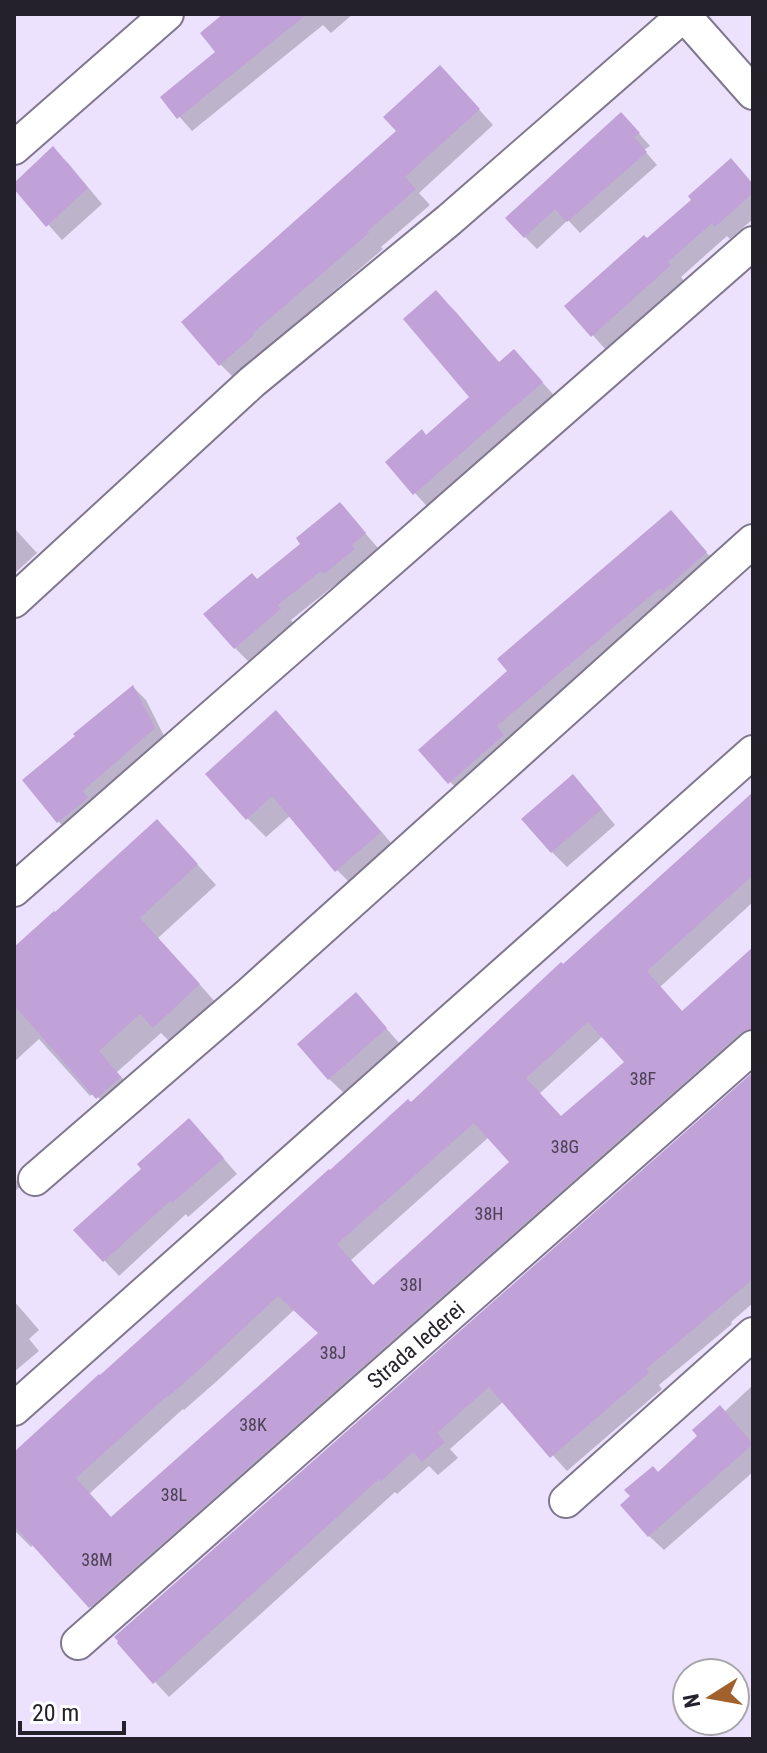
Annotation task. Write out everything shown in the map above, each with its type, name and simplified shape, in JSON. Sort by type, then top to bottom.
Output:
[{"type":"street","points":[[14,148],[167,14]]},
{"type":"street","points":[[14,601],[252,382],[449,220],[684,15],[753,93]]},
{"type":"street","points":[[14,890],[753,243]]},
{"type":"street","points":[[35,1179],[249,994],[753,541]]},
{"type":"street","points":[[14,1409],[753,752]]},
{"type":"street","name":"Strada Iederei","points":[[78,1643],[753,1047]]},
{"type":"street","points":[[566,1501],[753,1334]]},
{"type":"building","points":[[223,14],[307,14],[177,119],[160,97],[215,52],[200,33]]},
{"type":"building","points":[[440,65],[480,109],[405,177],[416,189],[219,366],[181,322],[396,131],[383,117]]},
{"type":"building","points":[[621,112],[640,133],[634,137],[647,152],[567,222],[555,209],[524,238],[505,218]]},
{"type":"building","points":[[53,146],[88,188],[46,227],[14,189],[14,183]]},
{"type":"building","points":[[731,158],[753,184],[753,193],[715,227],[712,223],[668,262],[671,265],[591,337],[564,306],[644,235],[647,238],[691,200],[688,196]]},
{"type":"building","points":[[436,290],[499,362],[514,349],[543,382],[413,495],[385,462],[422,429],[426,435],[469,397],[403,319]]},
{"type":"building","points":[[340,502],[366,533],[352,545],[355,549],[278,605],[281,609],[234,649],[203,614],[252,573],[257,579],[300,544],[296,538]]},
{"type":"building","points":[[671,510],[707,552],[497,726],[504,735],[448,784],[418,750],[507,671],[497,659]]},
{"type":"building","points":[[133,685],[155,728],[83,791],[88,798],[57,823],[22,780]]},
{"type":"building","points":[[276,710],[381,832],[335,872],[272,796],[246,820],[205,774]]},
{"type":"building","points":[[573,774],[602,809],[551,853],[521,819]]},
{"type":"building","points":[[753,792],[753,875],[647,971],[682,1011],[753,947],[753,1028],[740,1033],[89,1608],[14,1525],[14,1452],[408,1099],[411,1102],[561,962],[563,964]],"holes":[[[588,1022],[624,1062],[561,1116],[526,1078]],[[474,1123],[509,1162],[373,1285],[337,1244]],[[278,1296],[318,1333],[111,1517],[76,1478]]]},
{"type":"building","points":[[157,819],[198,864],[140,918],[200,984],[153,1028],[140,1014],[99,1051],[121,1077],[96,1099],[14,1005],[14,947]]},
{"type":"building","points":[[356,992],[387,1028],[328,1080],[297,1044]]},
{"type":"building","points":[[753,1072],[753,1279],[646,1369],[649,1373],[550,1458],[489,1387],[437,1433],[445,1442],[422,1462],[413,1452],[381,1481],[379,1479],[153,1684],[114,1637]]},
{"type":"building","points":[[189,1118],[224,1158],[172,1203],[170,1201],[103,1262],[73,1230],[141,1169],[137,1164]]},
{"type":"building","points":[[720,1405],[753,1444],[648,1537],[620,1505],[630,1496],[624,1490],[653,1466],[658,1472],[697,1436],[692,1430]]}]
